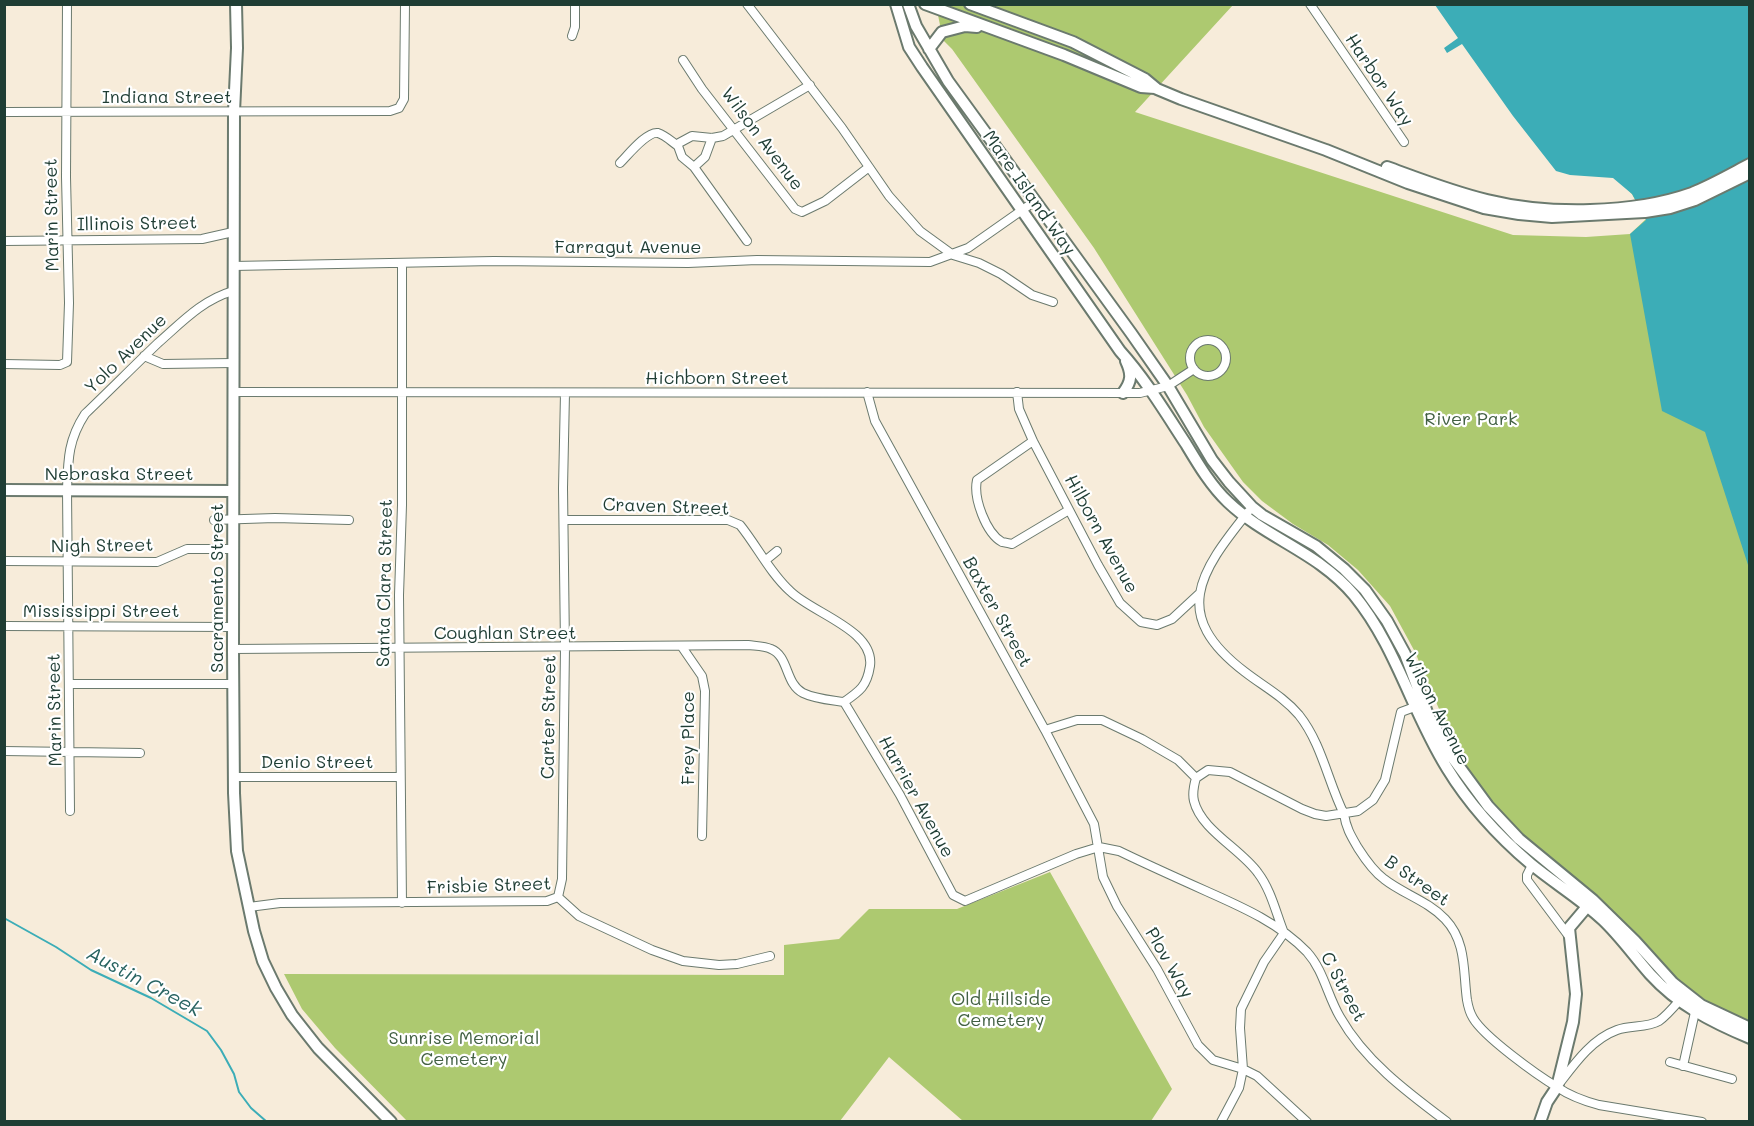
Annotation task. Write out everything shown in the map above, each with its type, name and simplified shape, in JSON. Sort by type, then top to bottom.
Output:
[{"type":"main road","name":"Sacramento Street","points":[[236,4],[233,237],[239,266],[233,278],[233,684],[237,851],[254,931],[263,961],[292,1014],[334,1066],[391,1122]]},
{"type":"main road","name":"Mare Island Way","points":[[896,4],[909,46],[1021,211],[1120,351],[1152,391]]},
{"type":"main road","name":"Mare Island Way","points":[[908,4],[916,26],[948,81],[1168,386]]},
{"type":"main road","points":[[925,4],[1141,87],[1157,89],[1326,150],[1503,204],[1552,210],[1658,210],[1695,200],[1749,172]]},
{"type":"main road","points":[[970,4],[1073,42],[1145,79],[1157,89]]},
{"type":"main road","points":[[930,49],[938,36],[952,28],[989,27]]},
{"type":"main road","points":[[1619,211],[1686,195],[1716,183],[1749,164]]},
{"type":"main road","points":[[1120,351],[1132,373],[1131,381],[1124,393]]},
{"type":"main road","name":"Wilson Avenue","points":[[1168,386],[1212,460],[1248,511]]},
{"type":"main road","name":"Wilson Avenue","points":[[1152,391],[1210,481],[1228,502],[1248,511],[1307,554],[1335,576],[1355,596],[1376,625],[1452,757],[1506,826],[1635,941],[1673,983],[1701,1005],[1749,1028]]},
{"type":"main road","name":"Nebraska Street","points":[[4,490],[233,491]]},
{"type":"main road","name":"Wilson Avenue","points":[[1420,705],[1432,743],[1460,790],[1496,832],[1532,865],[1590,903],[1651,975],[1679,1001],[1710,1021],[1749,1038]]},
{"type":"main road","points":[[1540,1122],[1547,1102],[1557,1087],[1569,1043],[1576,994],[1569,935],[1571,924],[1590,903]]},
{"type":"street","name":"Marin Street","points":[[4,364],[60,365],[67,362],[69,303],[67,4]]},
{"type":"street","name":"Indiana Street","points":[[4,112],[390,111],[399,108],[404,99],[405,4]]},
{"type":"street","points":[[572,36],[575,4]]},
{"type":"street","points":[[747,4],[810,85],[889,196],[920,231],[953,255],[980,263],[1032,295],[1053,302]]},
{"type":"street","name":"Harbor Way","points":[[1310,4],[1404,142]]},
{"type":"street","name":"Wilson Avenue","points":[[683,60],[702,89],[735,128],[795,209],[802,212],[825,201],[869,167]]},
{"type":"street","points":[[678,146],[679,143],[692,136],[712,138],[723,136],[810,85]]},
{"type":"street","points":[[620,163],[646,137],[653,133],[660,134],[678,146],[682,157],[694,167],[747,241]]},
{"type":"street","points":[[694,167],[705,157],[712,138]]},
{"type":"street","name":"Farragut Avenue","points":[[239,266],[402,263],[688,263],[757,260],[930,262],[968,248],[1035,201]]},
{"type":"street","name":"Illinois Street","points":[[4,241],[233,237]]},
{"type":"street","name":"Santa Clara Street","points":[[402,263],[403,393],[399,649],[402,903]]},
{"type":"street","name":"Yolo Avenue","points":[[68,464],[70,446],[85,414],[190,313],[207,301],[233,291]]},
{"type":"street","points":[[1206,340],[1214,341],[1224,350],[1226,357],[1221,371],[1210,376],[1200,374],[1194,369],[1190,358],[1198,343],[1206,340]]},
{"type":"street","points":[[144,357],[163,364],[233,363]]},
{"type":"street","name":"Hichborn Street","points":[[233,392],[1124,393],[1152,391],[1168,386],[1194,369]]},
{"type":"street","name":"Baxter Street","points":[[867,392],[875,421],[1045,730],[1094,824],[1099,847]]},
{"type":"street","name":"Hilborn Avenue","points":[[1017,392],[1019,410],[1032,441],[1120,603],[1141,622],[1157,625],[1172,619],[1199,594]]},
{"type":"street","name":"Carter Street","points":[[558,897],[562,879],[565,393]]},
{"type":"street","points":[[1032,441],[977,480],[975,488],[978,507],[993,534],[1003,542],[1012,544],[1069,510]]},
{"type":"street","name":"Marin Street","points":[[68,464],[70,811]]},
{"type":"street","name":"B Street","points":[[1248,511],[1205,572],[1199,594],[1203,626],[1221,652],[1283,699],[1304,723],[1315,741],[1344,814],[1346,827],[1364,859],[1384,880],[1433,909],[1446,920],[1454,932],[1463,955],[1467,1001],[1472,1017],[1485,1032],[1557,1087],[1584,1101],[1702,1122]]},
{"type":"street","points":[[214,520],[349,520]]},
{"type":"street","name":"Craven Street","points":[[564,520],[728,520],[740,525],[789,591],[857,635],[866,646],[871,662],[868,680],[858,692],[844,702]]},
{"type":"street","name":"Nigh Street","points":[[4,561],[157,562],[187,549],[233,549]]},
{"type":"street","points":[[766,560],[777,551]]},
{"type":"street","name":"Mississippi Street","points":[[4,626],[233,627]]},
{"type":"street","name":"Coughlan Street","points":[[233,649],[748,645],[776,651],[794,686],[802,693],[844,702]]},
{"type":"street","name":"Frey Place","points":[[682,646],[702,676],[705,691],[702,836]]},
{"type":"street","points":[[70,684],[233,684]]},
{"type":"street","name":"Harrier Avenue","points":[[844,702],[900,795],[953,896],[965,901],[1076,854],[1099,847]]},
{"type":"street","points":[[1196,777],[1208,770],[1230,772],[1302,809],[1326,816],[1358,811],[1373,800],[1385,780],[1401,712],[1420,705]]},
{"type":"street","points":[[1045,730],[1077,720],[1102,720],[1142,739],[1178,760],[1196,777]]},
{"type":"street","points":[[4,751],[140,753]]},
{"type":"street","name":"Denio Street","points":[[234,777],[400,777]]},
{"type":"street","points":[[1196,777],[1194,800],[1201,817],[1248,860],[1260,875],[1284,933],[1264,962],[1241,1009],[1240,1028],[1244,1069],[1239,1088],[1221,1122]]},
{"type":"street","name":"C Street","points":[[1099,847],[1119,851],[1262,916],[1284,933],[1306,952],[1320,969],[1339,1016],[1368,1054],[1401,1086],[1447,1122]]},
{"type":"street","name":"Plov Way","points":[[1099,847],[1103,877],[1117,906],[1157,969],[1198,1045],[1213,1060],[1244,1069],[1257,1076],[1307,1122]]},
{"type":"street","points":[[1532,865],[1527,880],[1569,935]]},
{"type":"street","name":"Frisbie Street","points":[[249,907],[280,903],[547,901],[558,897],[579,916],[652,950],[693,964],[737,964],[770,956]]},
{"type":"street","points":[[1557,1087],[1590,1047],[1598,1041],[1618,1030],[1660,1020],[1679,1001]]},
{"type":"street","points":[[1683,1066],[1695,1012]]},
{"type":"street","points":[[1670,1062],[1732,1079]]},
{"type":"green space","name":"River Park","points":[[936,5],[1233,5],[1135,112],[1513,235],[1586,237],[1630,234],[1646,219],[1632,194],[1619,181],[1700,125],[1749,502],[1749,1022],[1722,1011],[1663,967],[1632,931],[1592,891],[1515,829],[1481,791],[1450,735],[1415,652],[1390,606],[1358,570],[1328,545],[1293,524],[1262,501],[1243,482],[1204,427],[1187,395],[1094,248],[952,49],[943,40]]},
{"type":"green space","points":[[1050,872],[1172,1089],[1151,1121],[963,1121],[889,1057],[840,1121],[407,1121],[335,1048],[302,1009],[284,974],[784,975],[784,945],[839,939],[869,909],[957,909]]},
{"type":"water","points":[[1435,5],[1749,5],[1749,568],[1705,432],[1662,411],[1630,234],[1646,220],[1632,194],[1613,178],[1570,175],[1556,171],[1513,116],[1462,44],[1447,53],[1444,48],[1458,38]]},
{"type":"waterway","name":"Austin Creek","points":[[4,918],[91,970],[151,998],[207,1031],[234,1074],[239,1092],[251,1108],[267,1122]]},
{"type":"park label","name":"Old Hillside Cemetery","points":[[1001,1009]]},
{"type":"park label","name":"Sunrise Memorial Cemetery","points":[[464,1048]]}]
